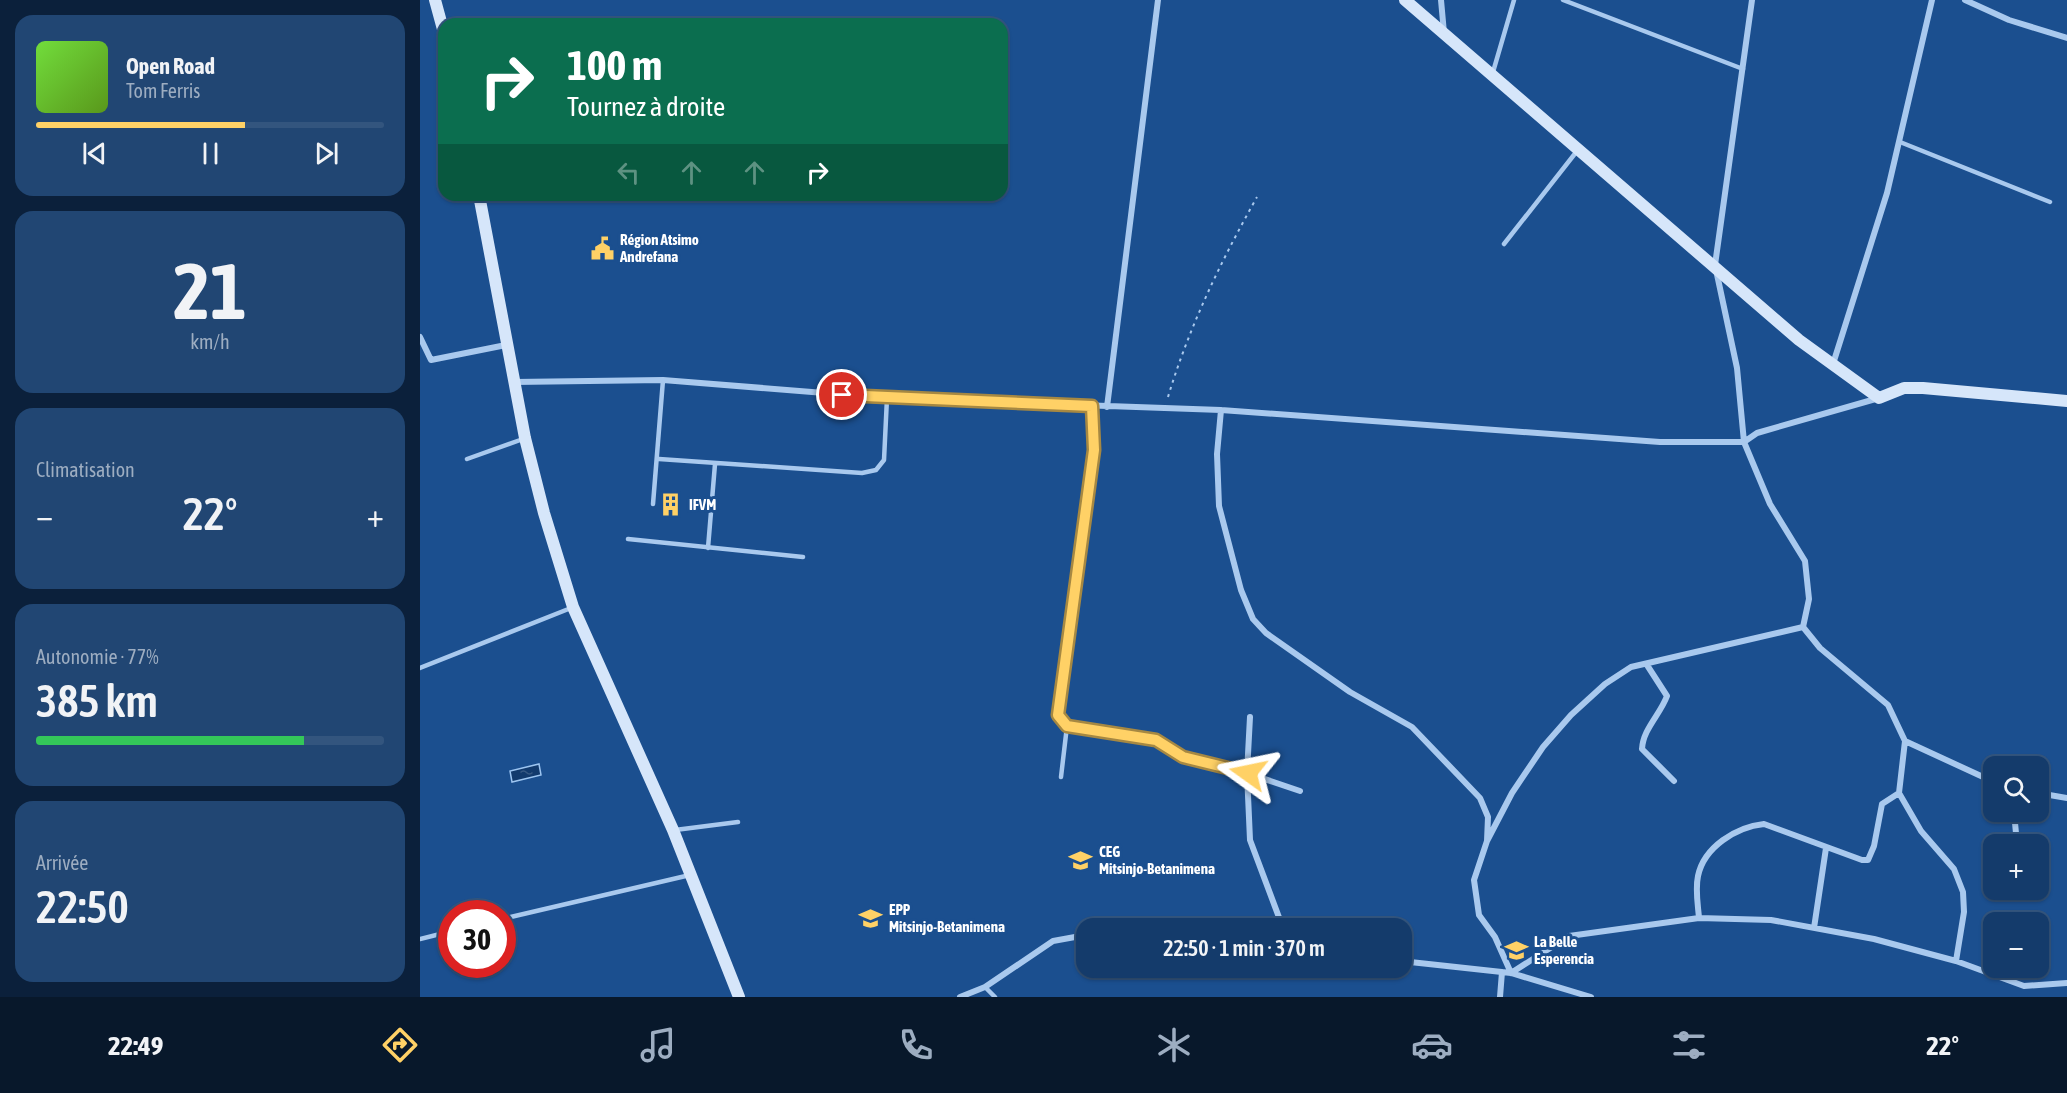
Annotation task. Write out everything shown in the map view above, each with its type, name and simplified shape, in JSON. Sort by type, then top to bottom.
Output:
[{"type":"street","points":[[435,0],[440,18]]},
{"type":"street","points":[[1107,407],[1158,0]]},
{"type":"street","points":[[1405,0],[1715,265],[1799,340],[1879,398]]},
{"type":"street","points":[[1440,0],[1444,33]]},
{"type":"street","points":[[1752,0],[1715,265],[1737,368],[1744,442],[1770,504],[1805,561],[1809,599],[1803,627]]},
{"type":"street","points":[[1833,364],[1887,193],[1932,0]]},
{"type":"street","points":[[1965,0],[2009,20],[2067,38]]},
{"type":"street","points":[[480,201],[525,438],[544,513],[573,607],[673,830],[739,997]]},
{"type":"street","points":[[420,337],[431,360],[506,345]]},
{"type":"street","points":[[513,382],[663,380],[887,398],[1221,410],[1660,442],[1744,442],[1757,433],[1879,398],[1904,388],[2067,401]]},
{"type":"street","points":[[1092,406],[1094,450],[1058,715],[1067,726],[1156,740],[1183,757],[1248,773],[1300,791]]},
{"type":"street","points":[[1221,410],[1217,454],[1219,506],[1241,590],[1253,619],[1266,633],[1350,692],[1412,727],[1480,798],[1488,817],[1488,841]]},
{"type":"street","points":[[1511,973],[1495,937],[1479,915],[1474,880],[1488,841],[1512,793],[1543,747],[1571,715],[1605,684],[1631,667],[1647,665],[1752,637],[1803,627]]},
{"type":"street","points":[[1803,627],[1820,648],[1888,705],[1905,741],[1899,794],[1921,831],[1954,869],[1963,892],[1964,912],[1956,961]]},
{"type":"street","points":[[1647,665],[1667,696],[1642,737],[1642,749],[1674,781]]},
{"type":"street","points":[[1250,717],[1248,773],[1250,840],[1279,918]]},
{"type":"street","points":[[1905,741],[1983,777]]},
{"type":"street","points":[[1699,918],[1698,874],[1707,856],[1725,838],[1747,826],[1764,825],[1826,848],[1868,860],[1874,846],[1875,829],[1882,804],[1899,794]]},
{"type":"street","points":[[2049,795],[2067,798]]},
{"type":"street","points":[[1814,928],[1826,848]]},
{"type":"street","points":[[1511,973],[1569,936],[1699,918],[1771,920],[1874,939],[1956,961],[2024,986],[2065,985]]},
{"type":"street","points":[[960,997],[985,987],[1053,941],[1076,937]]},
{"type":"street","points":[[1412,962],[1511,973],[1591,997]]},
{"type":"street","points":[[1500,997],[1502,972]]},
{"type":"lane","points":[[1492,75],[1514,0]]},
{"type":"lane","points":[[1563,0],[1743,69]]},
{"type":"lane","points":[[1900,142],[2050,202]]},
{"type":"lane","points":[[1504,244],[1578,148]]},
{"type":"lane","points":[[653,504],[659,459],[663,380]]},
{"type":"lane","points":[[659,459],[861,473],[876,470],[884,460],[887,398]]},
{"type":"lane","points":[[467,459],[525,438]]},
{"type":"lane","points":[[708,548],[715,464]]},
{"type":"lane","points":[[628,539],[803,557]]},
{"type":"lane","points":[[420,668],[573,607]]},
{"type":"lane","points":[[1061,777],[1067,726]]},
{"type":"lane","points":[[673,830],[738,822]]},
{"type":"lane","points":[[516,916],[690,875]]},
{"type":"lane","points":[[420,939],[438,935]]},
{"type":"lane","points":[[985,987],[995,997]]},
{"type":"path","points":[[1164,409],[1177,364],[1221,263],[1257,197]]},
{"type":"water","points":[[539,764],[541,775],[512,782],[510,771]]},
{"type":"place","name":"Région Atsimo Andrefana","points":[[602,248]]},
{"type":"place","name":"IFVM","points":[[671,504]]},
{"type":"place","name":"CEG Mitsinjo-Betanimena","points":[[1081,860]]},
{"type":"place","name":"EPP Mitsinjo-Betanimena","points":[[871,918]]},
{"type":"place","name":"La Belle Esperencia","points":[[1516,950]]},
{"type":"route","points":[[842,395],[1092,406],[1094,450],[1058,715],[1067,726],[1156,740],[1183,757],[1248,773]]}]
